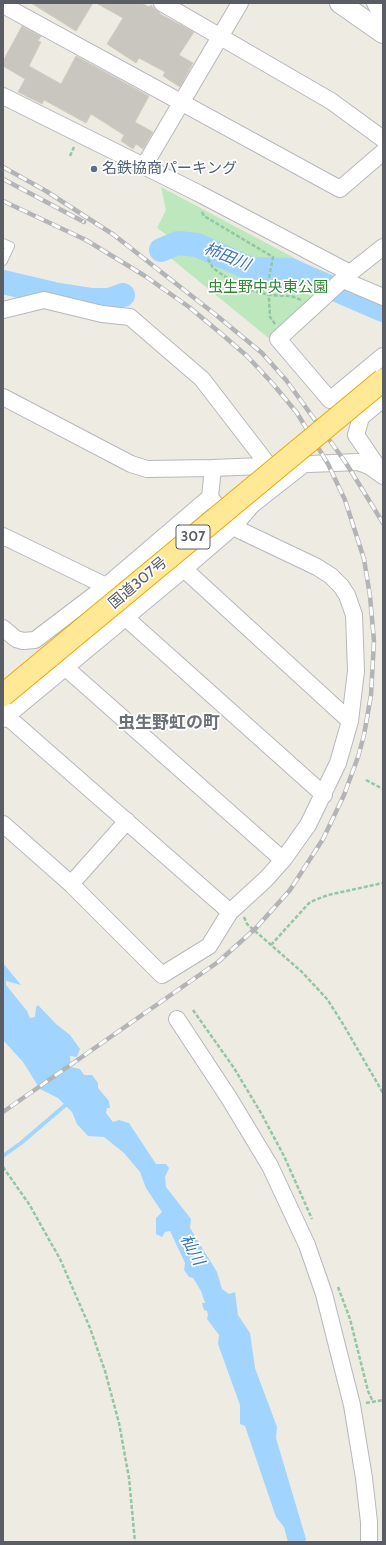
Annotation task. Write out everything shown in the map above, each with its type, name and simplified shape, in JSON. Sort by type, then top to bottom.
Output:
[{"type":"highway","name":"国道307号","points":[[3,695],[383,380]]},
{"type":"street","points":[[162,3],[331,101],[383,139]]},
{"type":"street","points":[[144,166],[240,3]]},
{"type":"street","points":[[340,3],[380,31]]},
{"type":"street","points":[[375,3],[379,12],[380,31]]},
{"type":"street","points":[[3,5],[340,189],[383,152]]},
{"type":"street","points":[[3,96],[198,193],[345,278],[383,297]]},
{"type":"street","points":[[383,247],[314,305],[278,339],[330,400],[383,356]]},
{"type":"street","points":[[3,310],[44,300],[102,314],[130,317],[202,379],[269,466]]},
{"type":"street","points":[[3,397],[131,464],[147,469],[358,462],[382,469]]},
{"type":"street","points":[[382,469],[356,435],[361,417],[383,399]]},
{"type":"street","points":[[237,912],[4,716],[66,668],[184,570],[233,527],[252,505],[303,464]]},
{"type":"street","points":[[3,824],[71,884],[162,975],[209,946],[283,860],[308,825],[324,795],[338,763],[350,721],[356,671],[354,614],[347,595],[341,586],[331,576],[317,567],[233,527],[210,497],[213,468]]},
{"type":"street","points":[[3,628],[16,639],[23,641],[35,640],[106,586],[210,497]]},
{"type":"street","points":[[3,536],[106,586]]},
{"type":"street","points":[[184,570],[350,721]]},
{"type":"street","points":[[126,618],[324,795]]},
{"type":"street","points":[[66,668],[283,860]]},
{"type":"street","points":[[71,884],[127,821]]},
{"type":"street","points":[[176,1019],[229,1098],[270,1166],[307,1245],[324,1294],[352,1405],[364,1478],[369,1522],[369,1542]]},
{"type":"lane","points":[[3,243],[10,246],[3,261]]},
{"type":"path","points":[[198,193],[197,204],[204,216],[273,257],[269,279],[270,318],[283,334]]},
{"type":"path","points":[[208,260],[213,268],[240,287],[269,295],[291,296],[314,305]]},
{"type":"path","points":[[366,780],[383,789]]},
{"type":"path","points":[[271,945],[310,902],[328,895],[383,883]]},
{"type":"path","points":[[237,912],[247,924],[302,972],[327,999],[383,1093]]},
{"type":"path","points":[[3,1167],[29,1204],[60,1260],[90,1328],[105,1371],[119,1423],[129,1478],[135,1542]]},
{"type":"path","points":[[373,1402],[383,1400]]},
{"type":"green space","name":"虫生野中央東公園","points":[[161,187],[334,279],[271,340],[168,256],[171,238],[157,228],[166,210]]},
{"type":"water","name":"杣川","points":[[3,963],[21,985],[6,981],[6,985],[27,1011],[30,1018],[35,1017],[36,1007],[38,1005],[56,1024],[70,1035],[80,1049],[77,1057],[70,1056],[71,1067],[80,1069],[84,1075],[92,1075],[98,1083],[98,1088],[109,1101],[110,1108],[107,1108],[106,1113],[113,1122],[119,1120],[129,1123],[156,1164],[166,1164],[169,1168],[165,1177],[166,1187],[191,1219],[190,1228],[217,1272],[222,1289],[229,1294],[235,1292],[238,1315],[250,1333],[255,1368],[277,1427],[276,1438],[306,1539],[305,1542],[288,1542],[284,1527],[276,1517],[245,1426],[240,1424],[240,1405],[218,1344],[219,1335],[207,1319],[208,1315],[207,1311],[204,1310],[202,1303],[205,1303],[201,1291],[193,1278],[189,1277],[184,1270],[185,1263],[170,1231],[165,1232],[162,1237],[156,1234],[156,1218],[162,1212],[146,1188],[140,1172],[124,1153],[104,1137],[88,1136],[77,1124],[72,1112],[58,1098],[40,1089],[23,1062],[3,1040]]},
{"type":"building","points":[[31,3],[93,3],[76,31]]},
{"type":"building","points":[[96,3],[141,3],[149,7],[151,5],[160,14],[194,32],[179,55],[193,63],[180,87],[163,76],[165,72],[139,58],[136,63],[107,44],[123,18]]},
{"type":"building","points":[[22,26],[41,36],[38,41],[41,42],[29,66],[61,84],[76,56],[149,96],[135,122],[153,132],[143,149],[136,144],[133,149],[121,141],[124,135],[91,114],[86,123],[44,100],[42,104],[18,92],[25,79],[3,66],[3,61]]},
{"type":"waterway","name":"柿田川","points":[[161,250],[178,243],[197,245],[251,269],[290,270],[383,310]]},
{"type":"waterway","name":"柿田川","points":[[3,282],[54,294],[92,300],[109,300],[123,295]]},
{"type":"waterway","points":[[3,1156],[21,1143],[69,1102]]},
{"type":"railway","points":[[3,167],[46,191],[114,235],[262,353],[286,380],[346,463],[383,523]]},
{"type":"railway","points":[[3,179],[84,222]]},
{"type":"railway","points":[[3,201],[86,240],[145,276],[189,307],[218,331],[247,356],[273,384],[297,413],[328,464],[345,500],[364,559],[370,596],[374,641],[371,695],[364,735],[358,757],[344,795],[323,839],[290,890],[256,928],[218,962],[3,1112]]},
{"type":"place","name":"名鉄協商パーキング","points":[[94,169]]},
{"type":"district","name":"虫生野虹の町","points":[[169,723]]}]
